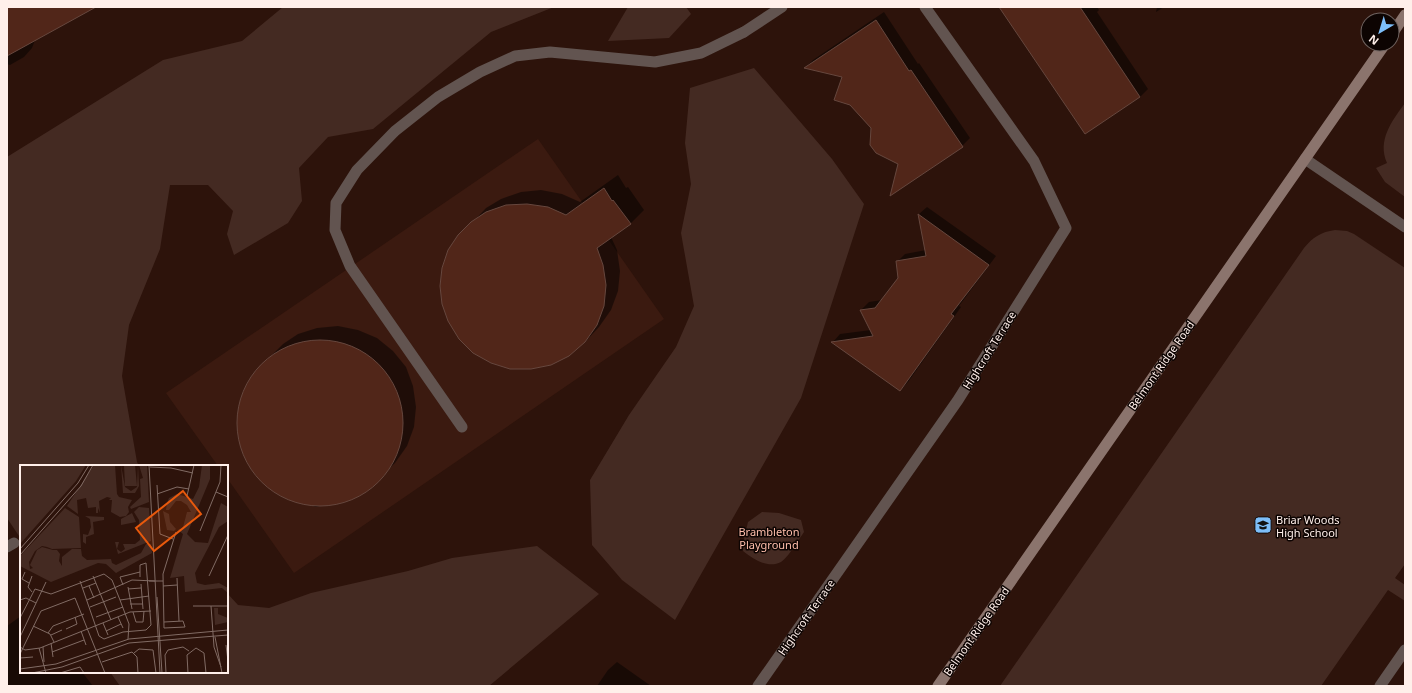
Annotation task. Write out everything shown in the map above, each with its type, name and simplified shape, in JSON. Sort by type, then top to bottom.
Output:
[{"type":"main road","name":"Belmont Ridge Road","points":[[938,686],[1379,52]]},
{"type":"street","points":[[462,427],[350,266],[335,230],[336,203],[356,170],[395,131],[438,97],[480,72],[515,56],[550,52],[654,62],[701,53],[744,32],[782,7]]},
{"type":"street","name":"Highcroft Terrace","points":[[758,686],[958,400],[1066,228],[1034,161],[925,7]]},
{"type":"street","points":[[1305,159],[1405,227]]},
{"type":"street","points":[[1380,686],[1405,650]]},
{"type":"shaded area","points":[[538,139],[664,319],[294,573],[228,479],[228,465],[217,465],[166,393]]},
{"type":"green space","points":[[283,7],[554,7],[491,32],[373,129],[328,137],[299,168],[302,201],[288,223],[234,255],[227,234],[233,211],[208,185],[170,185],[160,249],[129,325],[122,376],[138,465],[20,465],[20,538],[7,518],[7,157],[163,60],[242,41]]},
{"type":"green space","points":[[628,7],[686,7],[691,14],[669,38],[608,41]]},
{"type":"green space","points":[[754,68],[832,159],[864,204],[801,398],[675,620],[622,580],[592,545],[590,480],[629,415],[676,347],[694,306],[681,233],[691,184],[685,143],[690,88]]},
{"type":"green space","points":[[1405,103],[1405,197],[1385,182],[1376,168],[1387,163],[1384,155],[1384,146],[1387,131]]},
{"type":"green space","name":"Briar Woods High School","points":[[1335,230],[1347,231],[1354,234],[1405,268],[1405,564],[1395,578],[1405,585],[1405,601],[1388,590],[1321,686],[1000,686],[1304,248],[1318,236]]},
{"type":"green space","name":"Brambleton Playground","points":[[762,512],[779,513],[801,520],[804,532],[787,557],[776,564],[766,564],[751,557],[743,551],[748,522]]},
{"type":"green space","points":[[537,546],[599,594],[489,686],[120,686],[111,673],[228,673],[228,594],[238,605],[269,608],[311,593],[408,571],[452,558]]},
{"type":"building","points":[[7,7],[96,7],[7,56]]},
{"type":"building","points":[[999,7],[1080,7],[1140,97],[1085,134]]},
{"type":"building","points":[[876,20],[909,71],[911,70],[963,147],[890,196],[898,164],[876,153],[870,145],[871,128],[850,105],[834,100],[842,77],[804,68]]},
{"type":"building","points":[[604,188],[612,201],[613,200],[631,224],[597,248],[603,265],[606,285],[604,306],[597,325],[585,342],[569,356],[551,365],[531,369],[510,369],[491,363],[473,353],[459,339],[448,321],[442,304],[440,286],[442,268],[448,250],[458,235],[471,222],[486,212],[506,205],[527,204],[548,207],[566,215]]},
{"type":"building","points":[[918,214],[989,265],[951,314],[954,316],[900,391],[831,342],[873,336],[860,310],[875,308],[898,278],[896,261],[926,256]]},
{"type":"building","points":[[320,340],[344,344],[359,350],[372,359],[384,371],[393,384],[399,399],[403,423],[399,447],[393,462],[384,475],[372,487],[359,496],[344,502],[320,506],[296,502],[281,496],[268,487],[256,475],[247,462],[241,447],[237,423],[241,399],[247,384],[256,371],[268,359],[281,350],[296,344]]},
{"type":"place","name":"Briar Woods High School","points":[[1263,525]]}]
